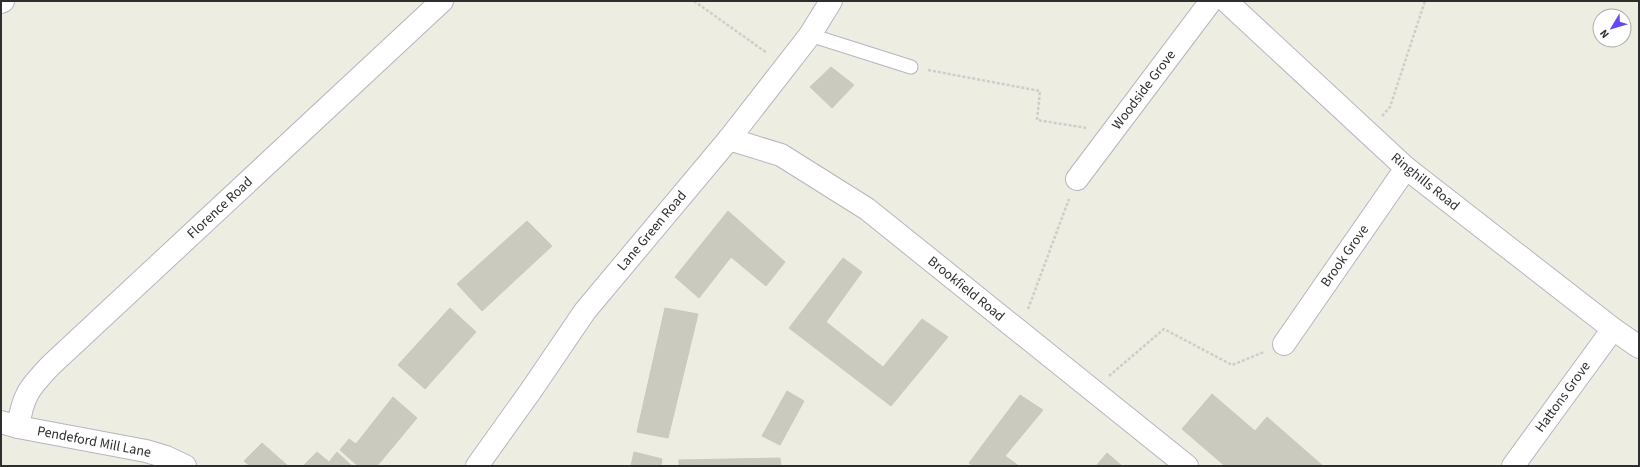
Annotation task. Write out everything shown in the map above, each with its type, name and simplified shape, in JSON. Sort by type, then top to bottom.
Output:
[{"type":"street","name":"Florence Road","points":[[9,424],[21,406],[33,383],[51,365],[442,1]]},
{"type":"street","name":"Lane Green Road","points":[[477,466],[585,311],[729,139],[810,35],[832,1]]},
{"type":"street","name":"Woodside Grove","points":[[1077,179],[1210,1]]},
{"type":"street","name":"Ringhills Road","points":[[1226,1],[1406,168],[1613,329],[1639,347]]},
{"type":"street","name":"Brookfield Road","points":[[729,139],[781,155],[866,209],[1187,466]]},
{"type":"street","name":"Brook Grove","points":[[1284,344],[1406,168]]},
{"type":"street","name":"Hattons Grove","points":[[1513,466],[1613,329]]},
{"type":"street","name":"Pendeford Mill Lane","points":[[9,424],[146,451],[166,457],[185,466]]},
{"type":"lane","points":[[810,35],[911,67]]},
{"type":"path","points":[[694,1],[785,67]]},
{"type":"path","points":[[1367,133],[1390,108],[1425,1]]},
{"type":"path","points":[[911,67],[1040,91],[1037,120],[1089,128],[1106,141]]},
{"type":"path","points":[[1019,332],[1077,179]]},
{"type":"path","points":[[1092,390],[1164,329],[1232,365],[1284,344]]},
{"type":"building","points":[[831,67],[854,85],[832,108],[810,87]]},
{"type":"building","points":[[728,211],[785,262],[766,286],[731,257],[699,298],[675,277]]},
{"type":"building","points":[[527,221],[552,246],[482,311],[457,284]]},
{"type":"building","points":[[843,258],[862,272],[826,322],[883,367],[922,319],[948,337],[891,406],[789,328]]},
{"type":"building","points":[[450,308],[476,332],[425,389],[398,365]]},
{"type":"building","points":[[665,308],[698,314],[668,438],[637,432]]},
{"type":"building","points":[[787,391],[804,401],[780,445],[762,436]]},
{"type":"building","points":[[1212,394],[1255,431],[1267,417],[1323,466],[1225,466],[1182,429]]},
{"type":"building","points":[[1020,395],[1043,410],[1005,456],[1019,466],[973,466],[969,463]]},
{"type":"building","points":[[393,397],[417,418],[377,466],[358,466],[340,450],[349,439],[356,444]]},
{"type":"building","points":[[262,443],[288,466],[250,466],[244,461]]},
{"type":"building","points":[[317,452],[329,462],[337,452],[352,466],[303,466]]},
{"type":"building","points":[[634,452],[662,459],[661,466],[631,466]]},
{"type":"building","points":[[1107,453],[1122,466],[1096,466]]},
{"type":"building","points":[[780,458],[781,466],[679,466],[679,460]]}]
